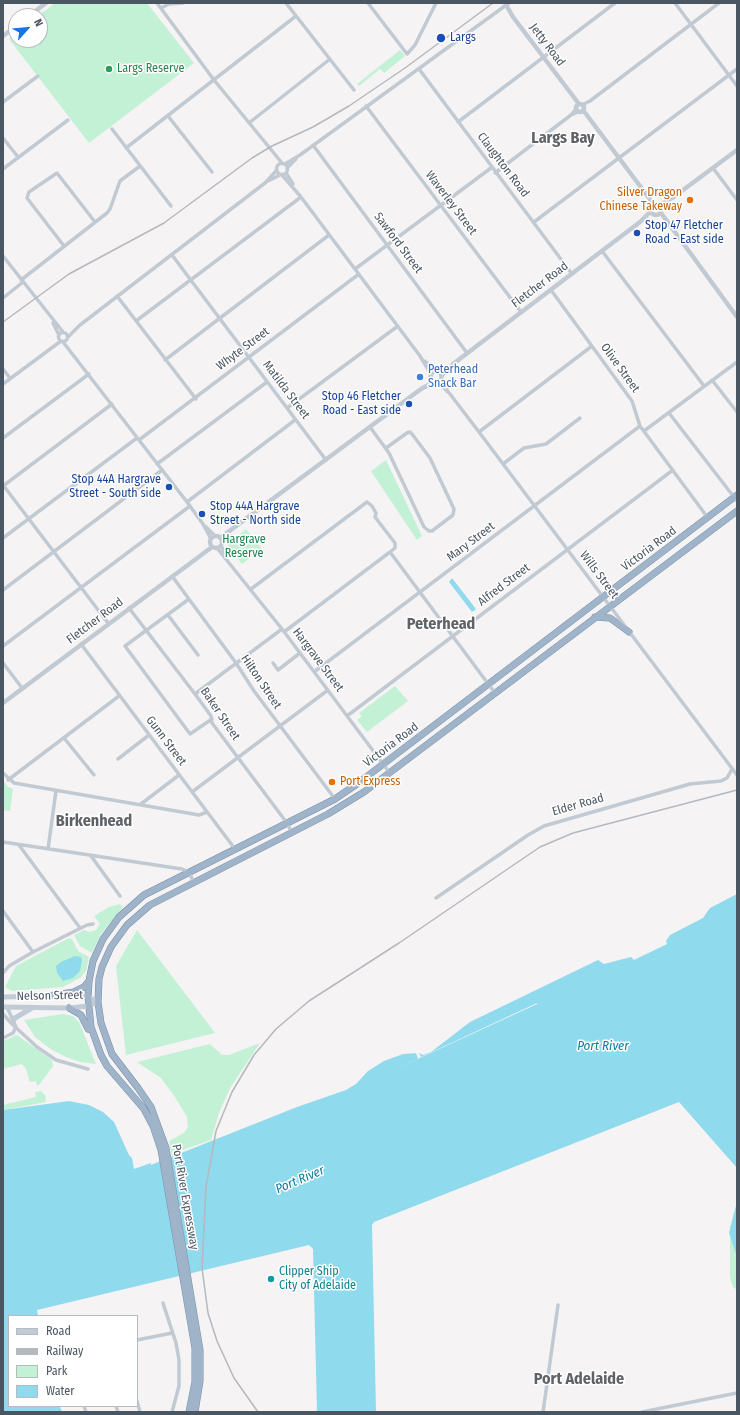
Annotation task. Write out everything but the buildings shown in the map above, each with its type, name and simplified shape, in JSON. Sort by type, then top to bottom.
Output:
[{"type":"highway","name":"Victoria Road","points":[[88,1008],[89,980],[97,951],[119,917],[144,895],[335,799],[489,685],[603,597],[736,498]]},
{"type":"highway","name":"Victoria Road","points":[[389,772],[737,511]]},
{"type":"highway","points":[[595,617],[608,618],[629,632]]},
{"type":"highway","points":[[98,1002],[102,967],[111,947],[122,930],[135,916],[150,905],[328,814],[364,792],[389,772]]},
{"type":"highway","points":[[357,784],[364,792]]},
{"type":"highway","points":[[49,996],[74,992],[84,987],[89,980]]},
{"type":"highway","name":"Port River Expressway","points":[[98,1002],[101,1023],[110,1050],[120,1066],[145,1097],[157,1131]]},
{"type":"highway","points":[[69,1008],[79,1012],[84,1019],[98,1056],[107,1066]]},
{"type":"highway","name":"Port River Expressway","points":[[88,1008],[95,1040],[107,1066],[141,1105],[166,1148],[200,1366],[200,1381],[195,1412]]},
{"type":"highway","name":"Port River Expressway","points":[[189,1412],[195,1382],[193,1324]]},
{"type":"main road","name":"Nelson Street","points":[[3,997],[49,996],[88,998],[98,1002]]},
{"type":"main road","points":[[3,1002],[5,1007]]},
{"type":"main road","name":"Nelson Street","points":[[5,1007],[88,1008],[98,1002]]},
{"type":"main road","points":[[14,1020],[33,1008]]},
{"type":"street","points":[[157,3],[214,80],[271,152],[283,164]]},
{"type":"street","points":[[160,8],[169,4],[183,3]]},
{"type":"street","points":[[286,3],[354,90]]},
{"type":"street","points":[[368,3],[407,54],[415,45],[436,3]]},
{"type":"street","points":[[458,122],[615,3]]},
{"type":"street","points":[[675,3],[737,86]]},
{"type":"street","points":[[495,173],[719,3]]},
{"type":"street","points":[[265,183],[277,168],[300,155],[419,69],[498,9],[507,4]]},
{"type":"street","name":"Jetty Road","points":[[507,4],[513,17],[544,57],[580,108]]},
{"type":"street","points":[[126,148],[296,16]]},
{"type":"street","points":[[249,123],[330,59]]},
{"type":"street","name":"Claughton Road","points":[[419,69],[491,168],[534,222],[572,274]]},
{"type":"street","points":[[534,222],[737,69]]},
{"type":"street","points":[[3,102],[38,76]]},
{"type":"street","name":"Waverley Street","points":[[366,106],[521,312]]},
{"type":"street","points":[[580,108],[737,317]]},
{"type":"street","points":[[168,116],[212,172]]},
{"type":"street","points":[[3,169],[68,120]]},
{"type":"street","points":[[112,129],[171,206]]},
{"type":"street","points":[[3,138],[18,158]]},
{"type":"street","name":"Sawford Street","points":[[313,145],[467,353]]},
{"type":"street","name":"Fletcher Road","points":[[3,703],[737,150]]},
{"type":"street","points":[[271,152],[277,168]]},
{"type":"street","points":[[3,384],[265,183],[281,175],[300,155]]},
{"type":"street","name":"Wills Street","points":[[283,164],[295,189]]},
{"type":"street","points":[[3,298],[110,209],[120,181],[140,166]]},
{"type":"street","name":"Wills Street","points":[[277,168],[281,175],[295,189],[420,356],[504,464],[566,550],[610,606],[732,769]]},
{"type":"street","points":[[355,269],[491,168]]},
{"type":"street","points":[[713,168],[737,200]]},
{"type":"street","points":[[64,246],[27,198],[27,195],[57,173],[95,222]]},
{"type":"street","points":[[136,321],[301,197]]},
{"type":"street","points":[[165,360],[329,234]]},
{"type":"street","points":[[602,251],[704,386]]},
{"type":"street","name":"Matilda Street","points":[[172,255],[326,460]]},
{"type":"street","name":"Hargrave Street","points":[[3,256],[49,316],[89,374],[187,502],[229,561],[283,630],[389,772]]},
{"type":"street","name":"Whyte Street","points":[[3,538],[138,439],[196,399],[359,274]]},
{"type":"street","name":"Olive Street","points":[[551,290],[632,401],[640,426],[708,518]]},
{"type":"street","points":[[117,296],[196,399]]},
{"type":"street","points":[[287,408],[398,326]]},
{"type":"street","points":[[479,432],[592,346]]},
{"type":"street","points":[[644,431],[737,362]]},
{"type":"street","points":[[3,369],[10,378]]},
{"type":"street","points":[[3,438],[89,374]]},
{"type":"street","points":[[712,380],[737,412]]},
{"type":"street","points":[[157,464],[267,382]]},
{"type":"street","points":[[108,623],[3,485],[112,404]]},
{"type":"street","points":[[669,413],[736,498]]},
{"type":"street","points":[[504,464],[524,448],[546,444],[580,418]]},
{"type":"street","points":[[187,502],[295,420]]},
{"type":"street","name":"Mary Street","points":[[314,672],[640,426]]},
{"type":"street","points":[[370,427],[386,448],[426,530],[432,530],[453,515],[454,509],[430,458],[412,434],[410,432],[407,433],[386,448]]},
{"type":"street","points":[[3,590],[162,470]]},
{"type":"street","name":"Alfred Street","points":[[347,716],[673,470]]},
{"type":"street","points":[[195,694],[390,552],[395,548],[395,543],[375,517],[376,513],[372,506],[367,502],[251,589]]},
{"type":"street","points":[[3,646],[190,506]]},
{"type":"street","points":[[390,552],[495,693]]},
{"type":"street","name":"Hilton Street","points":[[172,576],[236,663],[254,691],[335,799]]},
{"type":"street","points":[[189,599],[125,646],[190,734],[212,719]]},
{"type":"street","name":"Baker Street","points":[[129,608],[195,694],[212,719],[212,723],[287,822],[292,833]]},
{"type":"street","points":[[168,615],[198,655]]},
{"type":"street","name":"Gunn Street","points":[[81,644],[235,849]]},
{"type":"street","points":[[273,663],[278,670],[300,653]]},
{"type":"street","points":[[3,663],[22,688]]},
{"type":"street","points":[[192,792],[328,690]]},
{"type":"street","points":[[8,780],[119,696]]},
{"type":"street","points":[[118,759],[149,735]]},
{"type":"street","points":[[64,738],[94,775]]},
{"type":"street","points":[[732,769],[737,775]]},
{"type":"street","name":"Elder Road","points":[[436,898],[528,835],[544,826],[690,784],[721,782],[727,778],[732,769]]},
{"type":"street","points":[[3,773],[8,780],[14,783],[199,815],[207,812]]},
{"type":"street","points":[[141,804],[179,775]]},
{"type":"street","points":[[48,849],[56,791]]},
{"type":"street","points":[[3,842],[182,869],[189,872],[194,883]]},
{"type":"street","points":[[19,845],[80,928]]},
{"type":"street","points":[[92,856],[120,896]]},
{"type":"street","points":[[3,911],[33,952]]},
{"type":"street","points":[[4,972],[9,966],[33,952],[80,928],[93,924]]},
{"type":"street","points":[[3,1038],[13,1033],[16,1026],[14,1020],[5,1007]]},
{"type":"street","points":[[3,1014],[38,1047],[56,1060],[88,1069]]},
{"type":"street","points":[[163,1303],[179,1360],[179,1386],[172,1412]]},
{"type":"street","points":[[543,1412],[558,1305]]},
{"type":"street","points":[[138,1340],[172,1333]]},
{"type":"street","points":[[642,1412],[737,1393]]},
{"type":"green space","name":"Largs Reserve","points":[[55,3],[147,3],[194,63],[89,143],[16,48],[48,48],[48,8]]},
{"type":"green space","points":[[400,50],[405,56],[384,73],[380,69],[359,86],[357,84]]},
{"type":"green space","points":[[386,460],[422,536],[417,540],[371,471]]},
{"type":"green space","name":"Hargrave Reserve","points":[[246,529],[262,549],[242,564],[227,544]]},
{"type":"green space","points":[[395,686],[408,701],[367,732],[357,720],[362,716],[359,713]]},
{"type":"green space","points":[[3,780],[8,787],[13,789],[10,811],[3,810]]},
{"type":"green space","points":[[120,904],[123,907],[101,934],[92,953],[80,946],[74,935],[84,930],[90,932],[96,930],[100,924],[94,916],[109,907]]},
{"type":"green space","points":[[137,930],[215,1033],[126,1055],[116,966]]},
{"type":"green space","points":[[69,938],[72,939],[78,951],[89,957],[86,971],[80,978],[63,987],[12,991],[5,987],[16,966]]},
{"type":"green space","points":[[63,1014],[73,1016],[79,1022],[96,1064],[80,1062],[52,1050],[35,1037],[24,1020]]},
{"type":"green space","points":[[17,1035],[52,1060],[53,1066],[37,1086],[36,1081],[30,1082],[26,1069],[22,1064],[3,1069],[3,1041]]},
{"type":"green space","points":[[260,1043],[230,1088],[219,1113],[211,1140],[177,1152],[177,1154],[172,1156],[169,1141],[184,1133],[188,1127],[187,1117],[161,1078],[137,1062],[210,1044],[222,1055],[229,1055]]},
{"type":"green space","points":[[41,1091],[45,1095],[46,1102],[3,1110],[3,1105],[36,1097],[35,1092]]},
{"type":"green space","points":[[737,1202],[737,1290],[733,1287],[730,1277],[730,1227]]},
{"type":"water","points":[[452,578],[476,609],[472,612],[449,582]]},
{"type":"water","name":"Port River","points":[[737,894],[737,1168],[679,1102],[374,1222],[372,1225],[376,1412],[317,1412],[313,1249],[309,1245],[37,1310],[38,1315],[8,1315],[8,1407],[60,1407],[62,1412],[3,1412],[3,1110],[69,1101],[89,1105],[103,1112],[114,1122],[129,1155],[132,1158],[134,1169],[151,1163],[151,1165],[297,1107],[346,1090],[356,1084],[368,1071],[384,1061],[403,1054],[419,1053],[423,1055],[431,1052],[470,1022],[598,960],[604,964],[631,957],[634,960],[667,944],[666,941],[670,935],[703,918],[710,908]]},
{"type":"water","points":[[75,956],[81,957],[82,960],[80,971],[73,978],[63,981],[57,973],[56,966],[61,962]]},
{"type":"water","points":[[737,1202],[737,1257],[729,1233]]},
{"type":"pier","points":[[537,1003],[537,1004],[418,1059],[416,1053],[419,1053],[421,1057]]},
{"type":"railway","points":[[3,322],[69,274],[164,223],[252,158],[272,146],[313,127],[349,106],[405,68],[493,3]]},
{"type":"railway","points":[[258,1412],[234,1378],[217,1341],[208,1313],[202,1268],[206,1187],[216,1131],[232,1092],[254,1055],[276,1029],[309,1001],[399,943],[540,847],[573,833],[737,790]]},
{"type":"place","name":"Largs","points":[[441,38]]},
{"type":"place","name":"Largs Reserve","points":[[109,69]]},
{"type":"place","name":"Silver Dragon Chinese Takeway","points":[[690,200]]},
{"type":"place","name":"Stop 47 Fletcher Road - East side","points":[[637,233]]},
{"type":"place","name":"Peterhead Snack Bar","points":[[420,377]]},
{"type":"place","name":"Stop 46 Fletcher Road - East side","points":[[409,404]]},
{"type":"place","name":"Stop 44A Hargrave Street - South side","points":[[169,487]]},
{"type":"place","name":"Stop 44A Hargrave Street - North side","points":[[202,514]]},
{"type":"place","name":"Port Express","points":[[332,782]]},
{"type":"place","name":"Clipper Ship City of Adelaide","points":[[271,1279]]},
{"type":"district","name":"Largs Bay","points":[[563,139]]},
{"type":"district","name":"Peterhead","points":[[441,625]]},
{"type":"district","name":"Birkenhead","points":[[94,822]]},
{"type":"district","name":"Port Adelaide","points":[[579,1380]]}]
